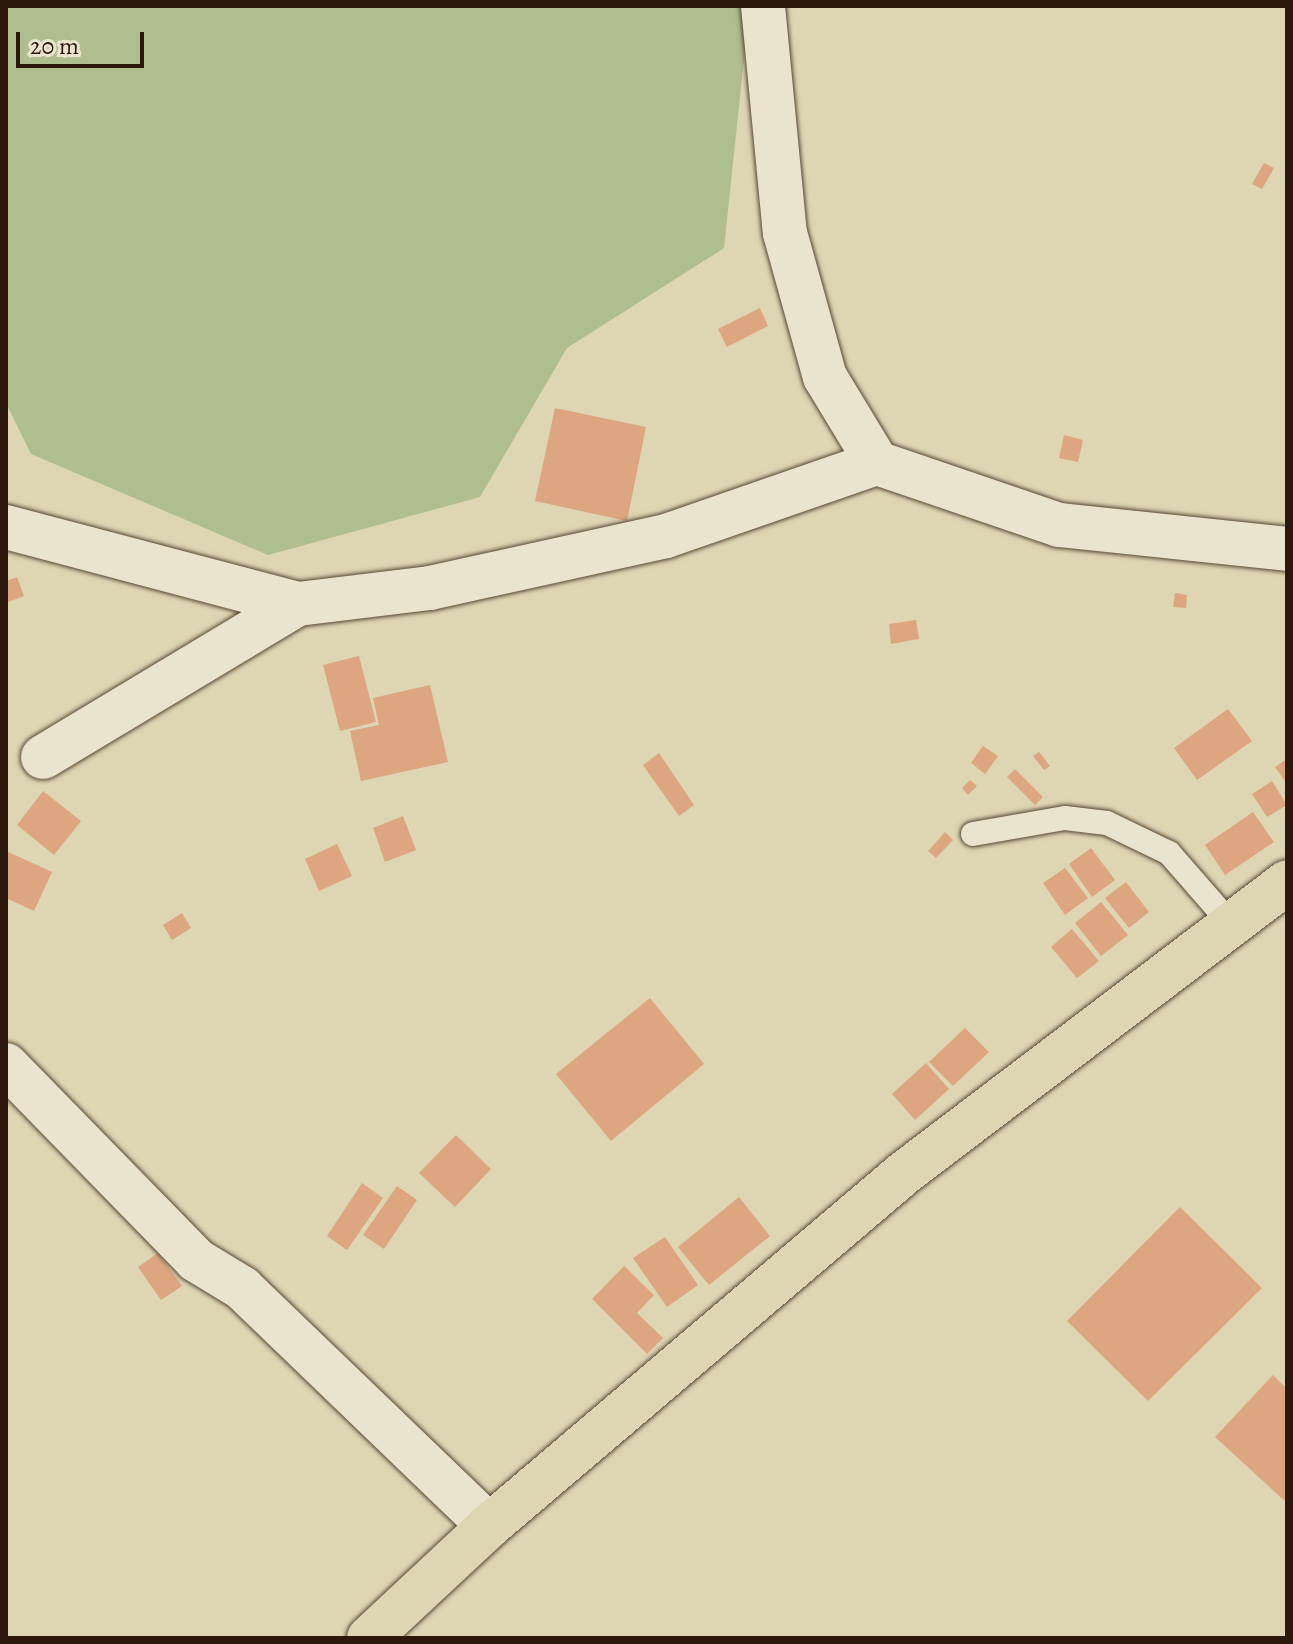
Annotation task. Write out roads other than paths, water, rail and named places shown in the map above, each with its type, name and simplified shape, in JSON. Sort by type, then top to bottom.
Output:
[{"type":"main road","points":[[369,1638],[489,1526],[904,1173],[1287,882]]},
{"type":"street","points":[[763,6],[785,233],[825,377],[877,463]]},
{"type":"street","points":[[6,527],[298,604],[430,588],[666,536],[877,463],[1059,525],[1287,549]]},
{"type":"street","points":[[43,757],[298,604]]},
{"type":"street","points":[[6,1065],[196,1260],[242,1288],[489,1526]]},
{"type":"lane","points":[[973,834],[1065,818],[1107,823],[1169,853],[1231,924]]}]
